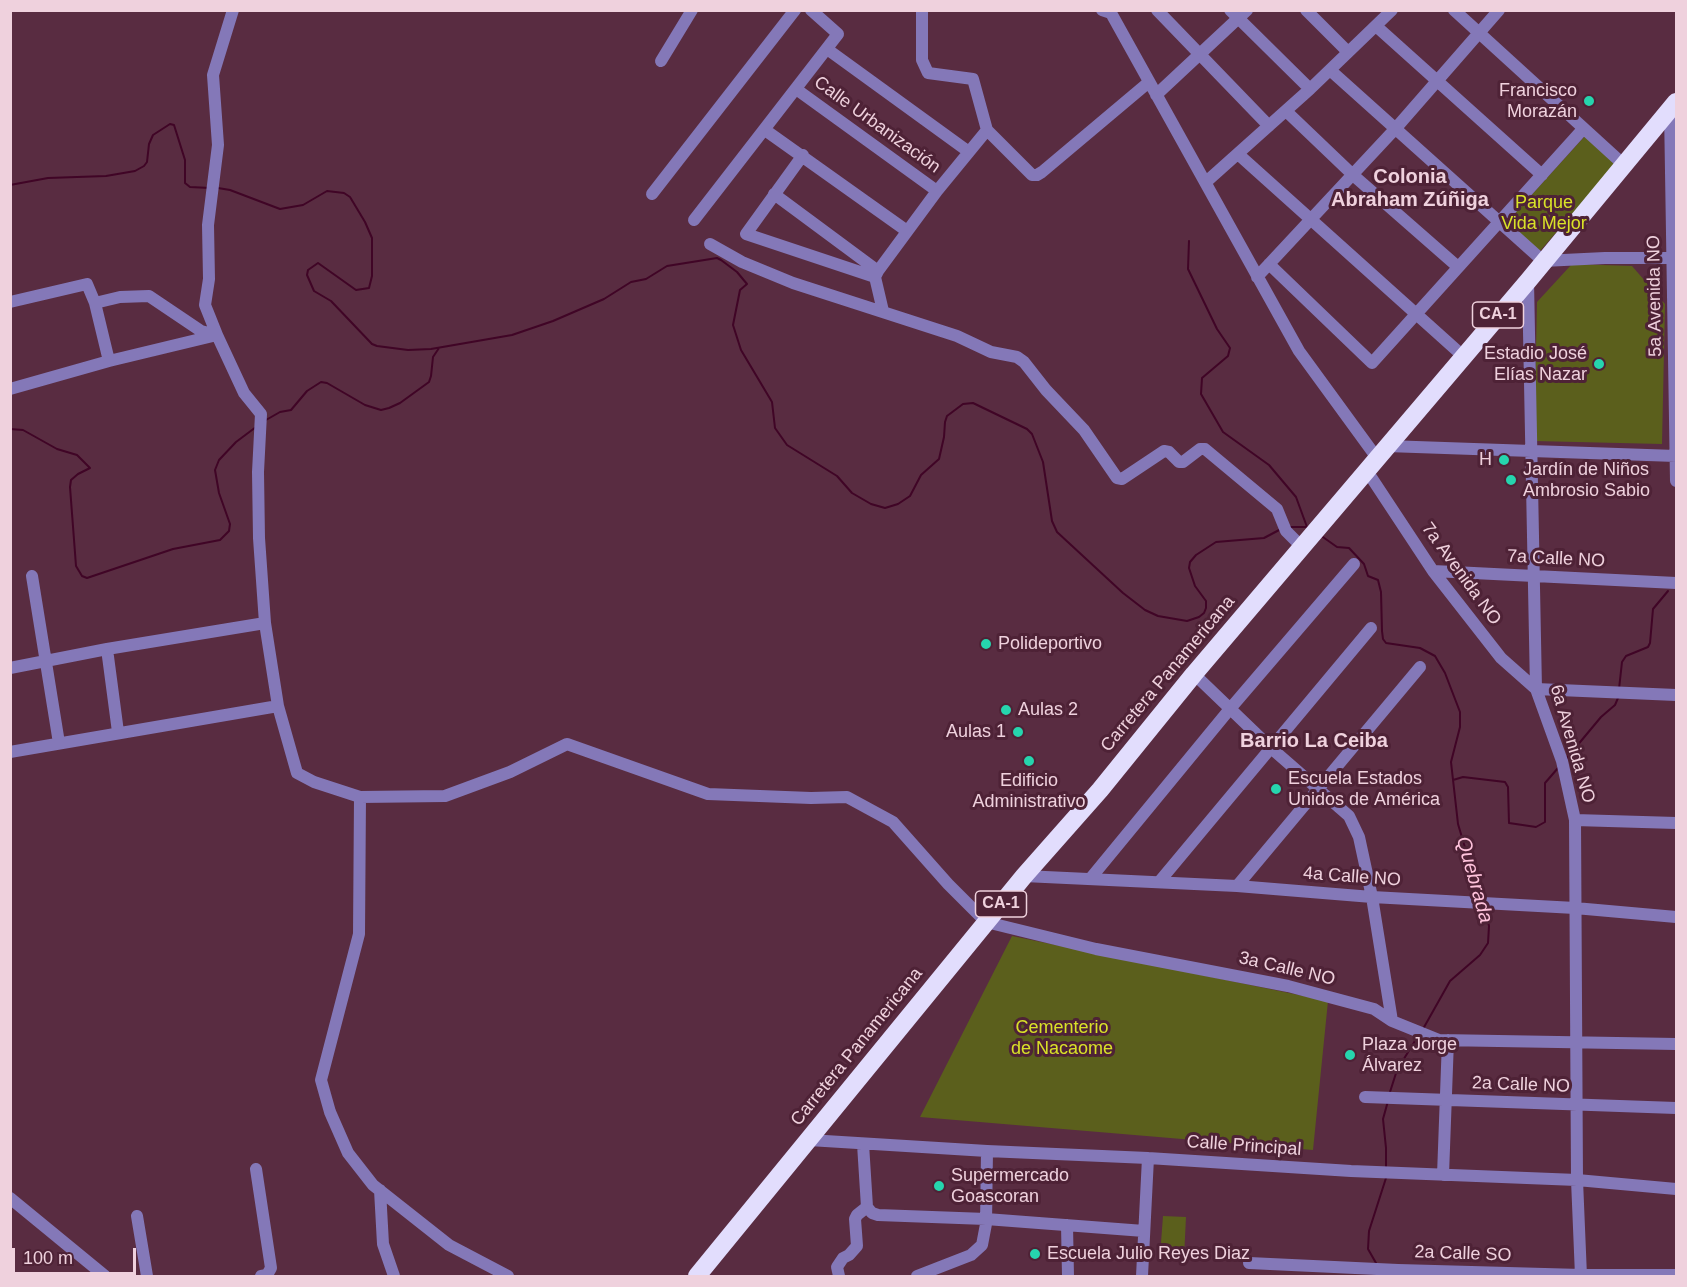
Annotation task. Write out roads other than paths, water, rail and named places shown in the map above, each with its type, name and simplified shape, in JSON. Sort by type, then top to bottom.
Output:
[{"type":"highway","name":"Carretera Panamericana","points":[[697,1276],[1024,876],[1100,790],[1194,674],[1528,281],[1673,106]]},
{"type":"street","points":[[233,10],[213,75],[218,145],[208,225],[209,279],[205,305],[244,393],[261,414],[258,472],[265,623],[278,706],[297,772],[314,782],[360,798],[445,796],[510,771],[567,744],[708,794],[847,797],[893,822],[948,884],[986,922]]},
{"type":"street","points":[[661,61],[692,10]]},
{"type":"street","points":[[652,194],[795,10]]},
{"type":"street","name":"Calle Urbanización","points":[[694,220],[838,34],[811,10]]},
{"type":"street","points":[[922,10],[922,60],[928,73],[973,79],[987,129],[1030,173],[1037,175],[1149,82]]},
{"type":"street","points":[[1157,10],[1269,126]]},
{"type":"street","points":[[1306,10],[1348,52]]},
{"type":"street","points":[[1454,10],[1624,165]]},
{"type":"street","points":[[1257,277],[1353,175],[1499,10]]},
{"type":"street","name":"7a Avenida NO","points":[[1110,11],[1257,277],[1308,364],[1377,458],[1433,571],[1502,658],[1536,689]]},
{"type":"street","points":[[1156,95],[1200,55],[1239,13],[1310,90]]},
{"type":"street","points":[[1206,182],[1310,90],[1382,16],[1438,81],[1542,175]]},
{"type":"street","points":[[827,49],[969,152]]},
{"type":"street","points":[[1329,70],[1543,261],[1674,258]]},
{"type":"street","name":"Calle Urbanización","points":[[796,89],[937,191]]},
{"type":"street","name":"5a Avenida NO","points":[[1673,106],[1677,481]]},
{"type":"street","points":[[1286,111],[1353,175],[1458,267]]},
{"type":"street","points":[[877,274],[937,191],[987,129]]},
{"type":"street","points":[[1269,264],[1372,363],[1583,129]]},
{"type":"street","points":[[765,130],[907,231]]},
{"type":"street","points":[[1238,154],[1463,356]]},
{"type":"street","points":[[803,156],[746,234],[877,274]]},
{"type":"street","points":[[774,194],[877,274],[884,311]]},
{"type":"street","points":[[710,244],[742,262],[793,283],[957,336],[991,352],[1017,357],[1084,430],[1117,478],[1122,479],[1164,451],[1169,452],[1179,462],[1183,462],[1200,449],[1205,449],[1277,509],[1286,531],[1310,537]]},
{"type":"street","name":"6a Avenida NO","points":[[1528,281],[1536,689],[1562,761],[1575,820],[1577,1180],[1581,1276]]},
{"type":"street","points":[[10,302],[87,284],[95,303],[109,361]]},
{"type":"street","points":[[95,303],[120,297],[149,296],[201,331],[217,335]]},
{"type":"street","points":[[10,389],[109,361],[217,335]]},
{"type":"street","points":[[1377,458],[1530,450],[1676,456]]},
{"type":"street","points":[[1090,879],[1229,710],[1354,564]]},
{"type":"street","name":"7a Calle NO","points":[[1433,571],[1677,583]]},
{"type":"street","points":[[32,576],[59,743]]},
{"type":"street","points":[[10,668],[107,649],[265,623]]},
{"type":"street","points":[[1159,882],[1371,628]]},
{"type":"street","points":[[107,649],[118,732]]},
{"type":"street","points":[[1237,886],[1420,667]]},
{"type":"street","points":[[1194,674],[1229,710],[1349,816],[1359,837],[1372,897],[1392,1021]]},
{"type":"street","points":[[1536,689],[1677,695]]},
{"type":"street","points":[[10,752],[278,706]]},
{"type":"street","points":[[360,798],[359,934],[321,1080],[330,1112],[348,1153],[373,1185],[449,1245],[508,1276]]},
{"type":"street","points":[[1575,820],[1677,823]]},
{"type":"street","name":"4a Calle NO","points":[[1024,876],[1237,886],[1372,897],[1575,908],[1677,917]]},
{"type":"street","name":"3a Calle NO","points":[[986,922],[1096,949],[1288,986],[1374,1008],[1392,1021],[1439,1040],[1677,1044]]},
{"type":"street","points":[[1443,1175],[1448,1040]]},
{"type":"street","name":"2a Calle NO","points":[[1365,1096],[1677,1108]]},
{"type":"street","name":"Calle Principal","points":[[809,1140],[1372,1172],[1577,1180],[1677,1189]]},
{"type":"street","points":[[863,1144],[867,1208],[878,1215],[986,1218],[1144,1231]]},
{"type":"street","points":[[921,1276],[971,1255],[982,1245],[986,1218],[987,1151]]},
{"type":"street","points":[[1142,1276],[1148,1158]]},
{"type":"street","points":[[256,1169],[271,1268],[267,1275],[261,1276]]},
{"type":"street","points":[[380,1190],[383,1244],[394,1276]]},
{"type":"street","points":[[10,1198],[105,1276]]},
{"type":"street","points":[[838,1272],[843,1258],[857,1246],[855,1219],[867,1208]]},
{"type":"street","points":[[137,1216],[147,1276]]},
{"type":"street","points":[[1068,1225],[1068,1276]]},
{"type":"street","name":"2a Calle SO","points":[[1249,1263],[1400,1273],[1677,1275]]},
{"type":"waterway","points":[[10,185],[48,178],[106,176],[135,171],[147,162],[149,144],[153,135],[170,124],[174,125],[185,160],[185,183],[190,187],[210,188]]},
{"type":"waterway","points":[[218,188],[230,190],[280,209],[303,205],[327,191],[344,193],[350,197],[372,238],[372,276],[369,288],[356,290],[318,263],[308,270],[307,275],[314,291],[331,301],[372,344],[377,346],[408,350],[431,349],[512,335],[553,321],[604,299],[631,282],[646,279],[667,266],[717,258],[737,272],[747,284],[740,290],[733,325],[741,350],[772,402],[775,428],[787,445],[837,476],[852,493],[871,504],[885,508],[898,504],[910,496],[921,475],[939,459],[947,416],[963,404],[973,403],[1027,429],[1032,434],[1043,462],[1052,521],[1057,532],[1123,593],[1145,610],[1158,616],[1187,621],[1204,613],[1206,601],[1195,586],[1189,568],[1190,562],[1196,555],[1216,542],[1264,538],[1281,529]]},
{"type":"waterway","points":[[1189,241],[1188,269],[1217,329],[1230,348],[1228,356],[1202,378],[1201,394],[1223,432],[1269,465],[1296,497],[1307,527]]},
{"type":"waterway","points":[[266,420],[280,412],[291,410],[307,391],[321,382],[327,383],[365,405],[381,410],[389,408],[400,403],[429,382],[433,357],[439,348]]},
{"type":"waterway","points":[[10,429],[23,430],[57,449],[77,455],[90,468],[71,480],[70,487],[76,566],[82,576],[87,578],[173,549],[220,540],[229,531],[230,524],[219,493],[215,470],[219,460],[236,442],[256,427]]},
{"type":"waterway","points":[[1289,527],[1307,527]]},
{"type":"waterway","name":"Quebrada","points":[[1320,535],[1337,547],[1349,548],[1364,564],[1368,576],[1378,580],[1381,592],[1383,639],[1386,643],[1420,648],[1435,656],[1445,673],[1460,712],[1460,727],[1451,762],[1458,824],[1480,898]]},
{"type":"waterway","points":[[1619,689],[1622,662],[1626,656],[1648,647],[1653,609],[1668,591]]},
{"type":"waterway","points":[[1566,759],[1601,717],[1615,705],[1618,698]]},
{"type":"waterway","points":[[1453,780],[1463,777],[1505,782],[1508,787],[1509,823],[1536,827],[1545,822],[1545,783],[1558,768]]},
{"type":"waterway","name":"Quebrada","points":[[1423,1029],[1450,981],[1480,955],[1488,943],[1489,926],[1485,909]]},
{"type":"waterway","name":"Quebrada","points":[[1390,1092],[1397,1070],[1418,1036]]},
{"type":"waterway","name":"Quebrada","points":[[1386,1169],[1383,1119],[1388,1101]]},
{"type":"waterway","name":"Quebrada","points":[[1376,1263],[1368,1249],[1369,1231],[1386,1178]]},
{"type":"place","name":"Francisco Morazán","points":[[1589,101]]},
{"type":"place","name":"Estadio José Elías Nazar","points":[[1599,364]]},
{"type":"place","name":"H","points":[[1504,460]]},
{"type":"place","name":"Jardín de Niños Ambrosio Sabio","points":[[1511,480]]},
{"type":"place","name":"Polideportivo","points":[[986,644]]},
{"type":"place","name":"Aulas 2","points":[[1006,710]]},
{"type":"place","name":"Aulas 1","points":[[1018,732]]},
{"type":"place","name":"Edificio Administrativo","points":[[1029,761]]},
{"type":"place","name":"Escuela Estados Unidos de América","points":[[1276,789]]},
{"type":"place","name":"Plaza Jorge Álvarez","points":[[1350,1055]]},
{"type":"place","name":"Supermercado Goascoran","points":[[939,1186]]},
{"type":"place","name":"Escuela Julio Reyes Diaz","points":[[1035,1254]]},
{"type":"district","name":"Colonia Abraham Zúñiga","points":[[1410,188]]},
{"type":"district","name":"Barrio La Ceiba","points":[[1314,741]]},
{"type":"park label","name":"Parque Vida Mejor","points":[[1544,213]]},
{"type":"park label","name":"Cementerio de Nacaome","points":[[1062,1038]]}]
